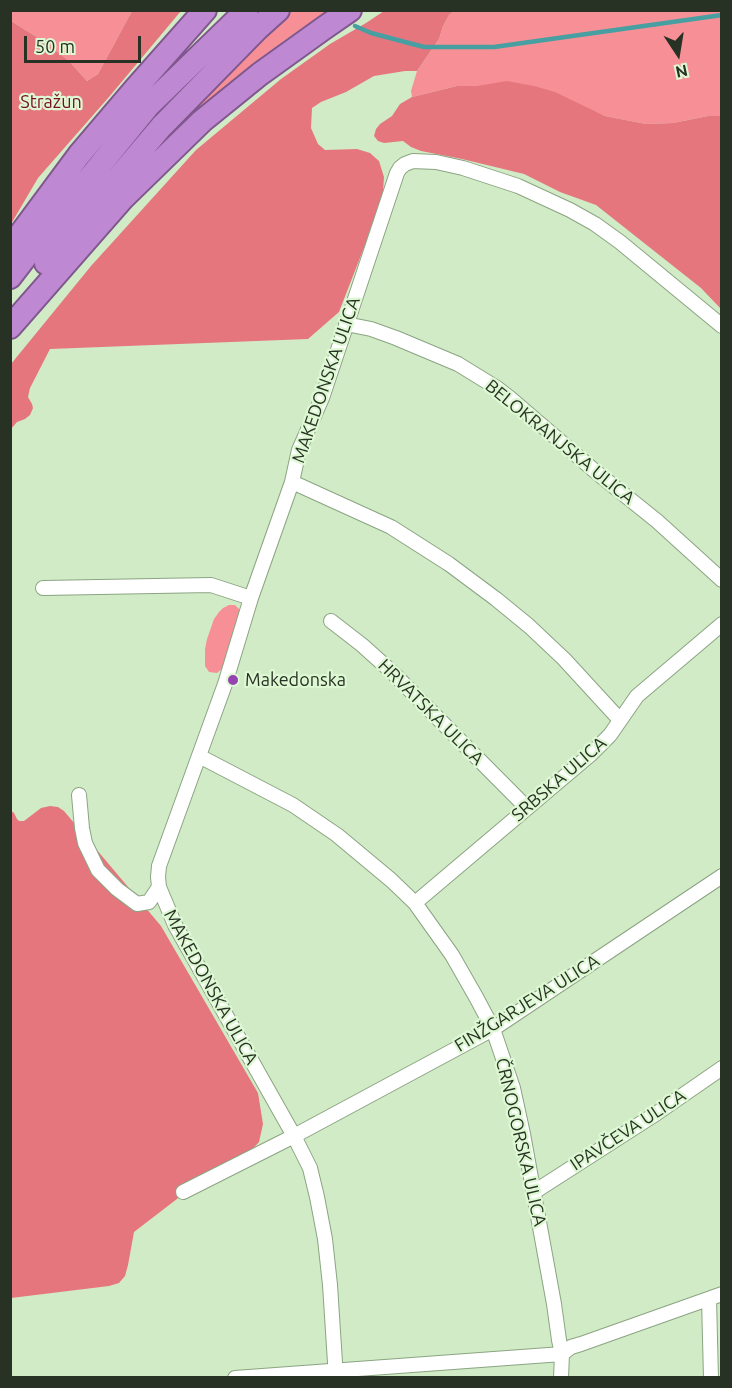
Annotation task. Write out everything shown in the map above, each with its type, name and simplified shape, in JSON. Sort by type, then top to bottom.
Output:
[{"type":"highway","points":[[10,249],[79,155],[205,10]]},
{"type":"highway","points":[[10,277],[149,105],[247,10]]},
{"type":"highway","points":[[10,314],[49,258],[161,127],[278,10]]},
{"type":"highway","points":[[10,327],[123,198],[194,129],[260,74],[350,10]]},
{"type":"street","name":"MAKEDONSKA ULICA","points":[[336,1374],[325,1239],[310,1168],[175,925],[159,887],[159,866],[225,684],[251,598],[291,482],[299,450],[322,398],[400,168],[417,160],[463,168],[518,186],[570,210],[620,242],[722,326]]},
{"type":"street","name":"BELOKRANJSKA ULICA","points":[[346,324],[372,329],[458,364],[497,388],[657,521],[722,580]]},
{"type":"street","points":[[291,482],[390,527],[449,564],[529,626],[564,659],[620,720]]},
{"type":"street","points":[[43,588],[211,585],[251,598]]},
{"type":"street","name":"HRVATSKA ULICA","points":[[331,621],[392,672],[527,808]]},
{"type":"street","name":"SRBSKA ULICA","points":[[415,903],[591,755],[610,735],[637,696],[722,624]]},
{"type":"street","name":"ČRNOGORSKA ULICA","points":[[199,756],[293,805],[365,857],[415,903],[452,956],[493,1029],[513,1088],[558,1326],[562,1354],[561,1377]]},
{"type":"street","points":[[79,795],[82,828],[98,870],[117,889],[137,904],[149,902],[159,887]]},
{"type":"street","name":"FINŽGARJEVA ULICA","points":[[183,1192],[294,1136],[493,1029],[722,876]]},
{"type":"street","name":"IPAVČEVA ULICA","points":[[534,1192],[722,1068]]},
{"type":"street","points":[[235,1377],[336,1374],[562,1354],[571,1347],[715,1297],[711,1377]]},
{"type":"shaded area","points":[[10,11],[132,11],[98,74],[87,81],[68,60],[11,21]]},
{"type":"shaded area","points":[[291,11],[327,11],[229,84],[166,137],[252,47]]},
{"type":"shaded area","points":[[454,11],[721,11],[721,116],[708,116],[673,123],[646,124],[605,116],[587,108],[477,86],[457,86],[412,97],[411,91],[417,71],[439,39],[449,15]]},
{"type":"shaded area","points":[[235,605],[239,609],[240,617],[224,667],[217,673],[209,672],[205,666],[207,639],[214,619],[223,608]]},
{"type":"green space","name":"Stražun","points":[[132,11],[181,11],[38,178],[11,224],[11,21],[68,60],[87,81],[98,74]]},
{"type":"green space","points":[[384,11],[454,11],[449,15],[439,39],[417,71],[374,76],[312,108],[311,128],[318,144],[325,150],[357,149],[370,153],[379,161],[384,177],[383,192],[339,312],[308,339],[50,349],[30,388],[28,397],[33,408],[30,415],[17,422],[11,429],[11,364],[91,266],[196,150],[281,79],[330,44]]},
{"type":"green space","points":[[507,81],[555,92],[605,116],[646,124],[673,123],[708,116],[721,116],[721,309],[701,288],[596,205],[560,192],[524,174],[421,151],[403,141],[384,143],[378,141],[374,136],[380,124],[392,116],[400,104],[412,97],[457,86],[477,86]]},
{"type":"green space","points":[[50,806],[64,811],[161,926],[258,1093],[263,1124],[259,1142],[248,1154],[216,1169],[134,1232],[125,1276],[119,1283],[11,1298],[10,810],[19,821],[24,821],[41,808]]},
{"type":"waterway","points":[[355,26],[371,33],[424,47],[494,47],[722,15]]},
{"type":"place","name":"Makedonska","points":[[233,680]]}]
